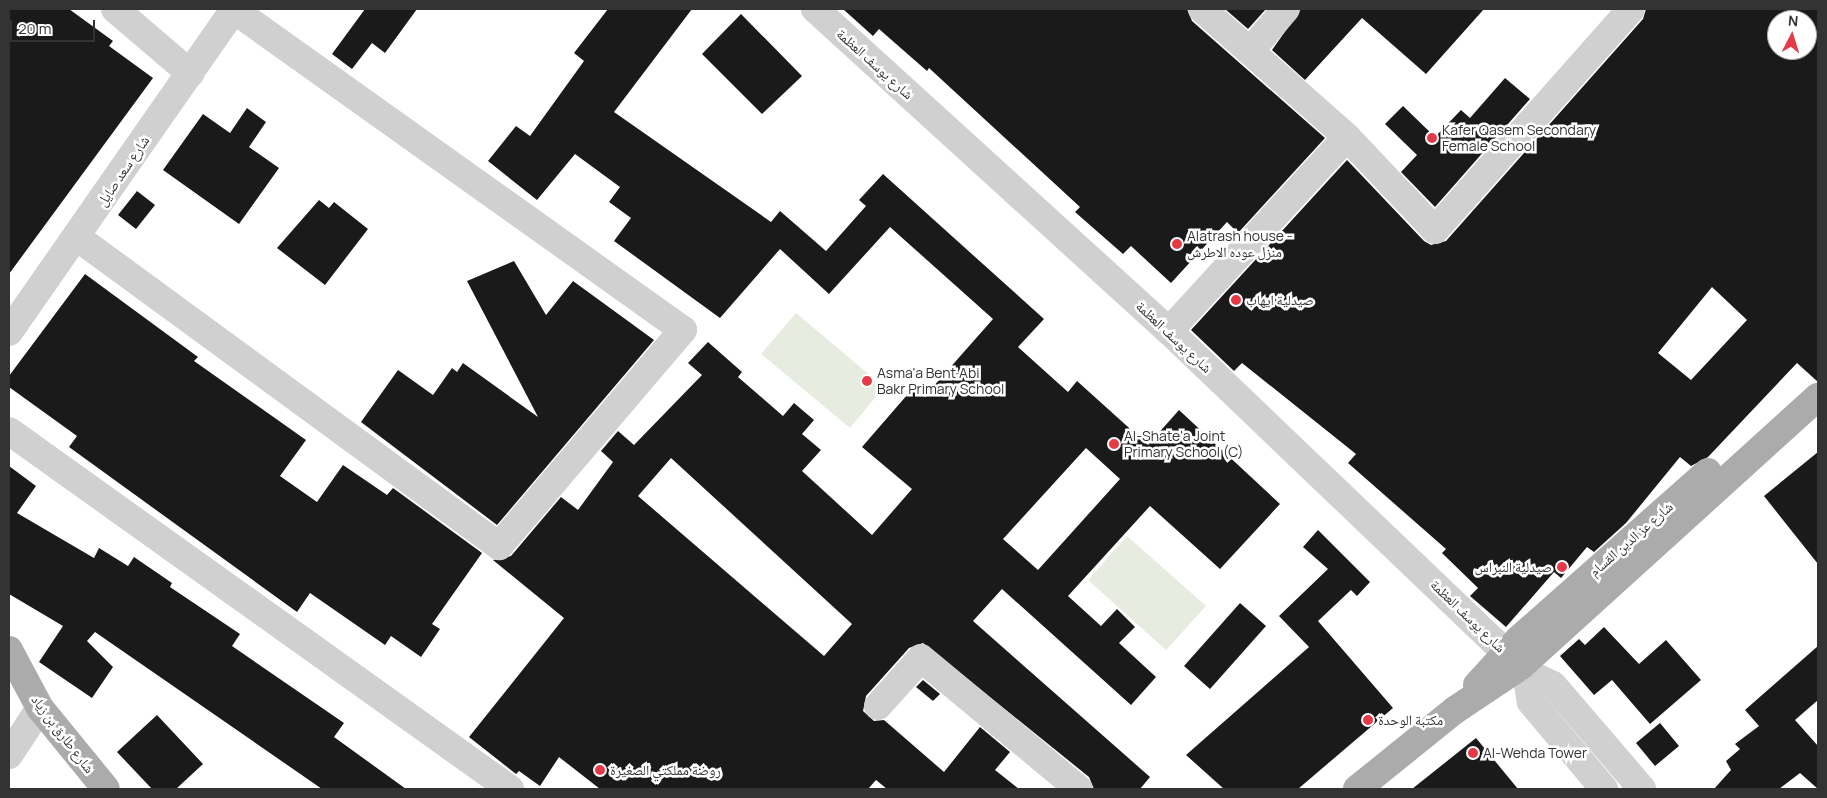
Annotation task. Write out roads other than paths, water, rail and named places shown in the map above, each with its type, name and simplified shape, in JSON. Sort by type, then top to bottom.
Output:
[{"type":"main road","name":"شارع عز الدين القسام","points":[[1517,664],[1818,380]]},
{"type":"main road","name":"شارع عز الدين القسام","points":[[1357,789],[1455,710],[1517,664],[1818,397]]},
{"type":"main road","name":"شارع طارق بن زياد","points":[[9,650],[40,708],[106,789]]},
{"type":"street","points":[[115,9],[190,73]]},
{"type":"street","points":[[78,238],[500,546],[683,330],[234,9]]},
{"type":"street","name":"شارع سعد صايل","points":[[9,332],[78,238],[234,9]]},
{"type":"street","name":"شارع يوسف العظمة","points":[[814,9],[1169,332],[1517,664],[1553,685],[1642,789]]},
{"type":"street","points":[[1202,9],[1347,137],[1435,230],[1631,9]]},
{"type":"street","points":[[1250,51],[1286,9]]},
{"type":"street","points":[[1169,332],[1347,137]]},
{"type":"street","points":[[9,431],[510,789]]},
{"type":"street","points":[[878,706],[921,658],[1079,789]]},
{"type":"street","points":[[1517,664],[1531,702],[1604,789]]},
{"type":"street","points":[[9,755],[40,708]]},
{"type":"place","name":"Kafer Qasem Secondary Female School","points":[[1432,138]]},
{"type":"place","name":"Alatrash house - منزل عوده الاطرش","points":[[1177,244]]},
{"type":"place","name":"صيدلية ايهاب","points":[[1236,300]]},
{"type":"place","name":"Asma'a Bent Abi Bakr Primary School","points":[[867,381]]},
{"type":"place","name":"Al-Shate'a Joint Primary School (C)","points":[[1114,444]]},
{"type":"place","name":"صيدلية النبراس","points":[[1562,567]]},
{"type":"place","name":"مكتبة الوحدة","points":[[1368,720]]},
{"type":"place","name":"Al-Wehda Tower","points":[[1473,753]]},
{"type":"place","name":"روضة مملكتي الصغيرة","points":[[600,770]]}]
